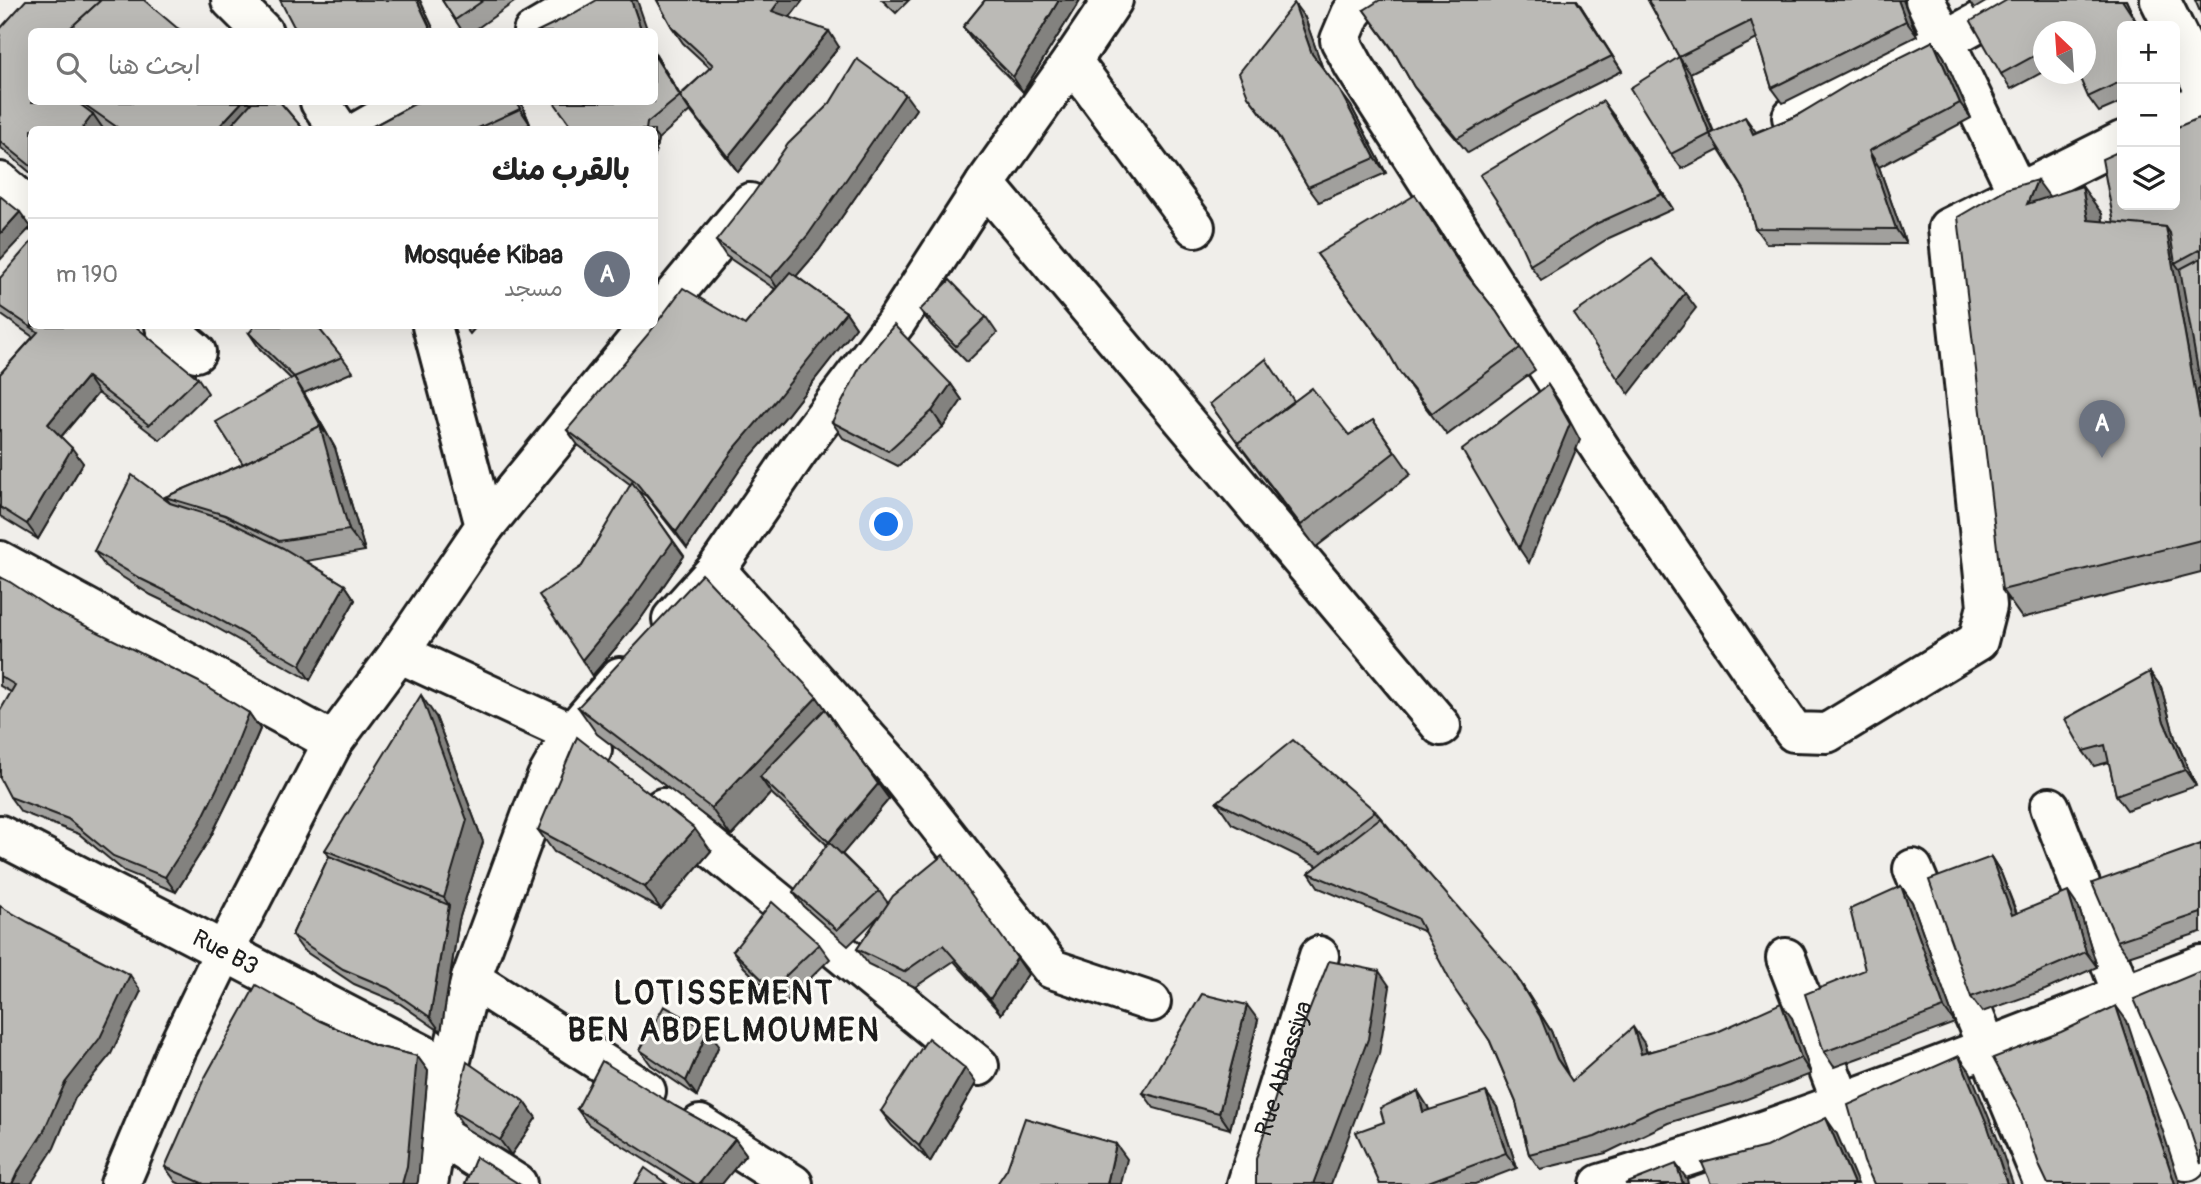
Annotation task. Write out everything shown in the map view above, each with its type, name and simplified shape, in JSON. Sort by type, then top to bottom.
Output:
[{"type":"street","points":[[231,0],[259,28]]},
{"type":"street","points":[[540,28],[588,0]]},
{"type":"street","points":[[428,1184],[449,1068],[471,979],[547,776],[572,733],[716,570],[798,451],[896,322],[985,184],[1113,0]]},
{"type":"street","points":[[1362,0],[1350,14],[1340,40],[1354,66],[1601,450],[1794,732],[1827,733],[1978,641],[1987,606],[1948,228],[2117,144]]},
{"type":"street","points":[[1925,0],[2018,193]]},
{"type":"street","points":[[1792,117],[1944,41],[2018,0]]},
{"type":"street","points":[[2160,0],[2170,21]]},
{"type":"street","points":[[2180,40],[2201,83]]},
{"type":"street","points":[[1073,61],[1195,227]]},
{"type":"street","points":[[2180,112],[2201,102]]},
{"type":"street","points":[[322,105],[336,126]]},
{"type":"street","points":[[368,126],[405,105]]},
{"type":"street","points":[[658,314],[769,179]]},
{"type":"street","points":[[0,182],[28,206]]},
{"type":"street","points":[[985,184],[1441,726]]},
{"type":"street","points":[[169,329],[196,352]]},
{"type":"street","points":[[433,329],[485,526]]},
{"type":"street","points":[[123,1183],[176,1051],[332,742],[399,653],[485,526],[647,329]]},
{"type":"street","points":[[0,561],[332,742]]},
{"type":"street","points":[[716,570],[893,767],[1052,970],[1151,1002]]},
{"type":"street","points":[[399,653],[572,733],[979,1066]]},
{"type":"street","points":[[2050,807],[2187,1161]]},
{"type":"street","name":"Rue B3","points":[[0,835],[449,1068]]},
{"type":"street","points":[[1913,869],[2044,1184]]},
{"type":"street","name":"Rue Abbassiya","points":[[1247,1184],[1319,956]]},
{"type":"street","points":[[1786,958],[1873,1184]]},
{"type":"street","points":[[1601,1184],[1692,1171],[1843,1103],[2201,965]]},
{"type":"street","points":[[471,979],[793,1184]]},
{"type":"street","points":[[436,1133],[517,1184]]},
{"type":"building","points":[[26,0],[101,0],[70,28],[28,28],[28,105],[81,105],[93,114],[84,126],[28,126],[28,164],[0,141],[0,29]]},
{"type":"building","points":[[101,0],[144,0],[178,28],[70,28]]},
{"type":"building","points":[[280,0],[417,0],[430,28],[295,28]]},
{"type":"building","points":[[442,0],[484,0],[455,20]]},
{"type":"building","points":[[597,0],[631,0],[641,28],[544,28]]},
{"type":"building","points":[[657,0],[780,0],[772,11],[829,31],[728,157],[680,96],[713,65],[672,27]]},
{"type":"building","points":[[985,0],[1059,0],[1013,77],[963,27]]},
{"type":"building","points":[[1380,0],[1576,0],[1612,56],[1521,101],[1457,138],[1414,87],[1392,48],[1364,10]]},
{"type":"building","points":[[1648,0],[1898,0],[1906,21],[1772,88],[1751,21],[1679,57]]},
{"type":"building","points":[[2007,0],[2122,0],[2136,21],[2117,21],[2117,83],[2088,97],[2082,84],[2096,84],[2096,21],[2033,21],[2033,56],[2001,74],[1971,21]]},
{"type":"building","points":[[2195,0],[2201,0],[2201,14]]},
{"type":"building","points":[[1294,3],[1312,54],[1340,91],[1375,158],[1308,187],[1274,129],[1248,96],[1239,73]]},
{"type":"building","points":[[1933,41],[1960,103],[1869,151],[1896,229],[1755,228],[1745,191],[1710,134],[1745,117],[1753,134],[1796,116],[1861,77]]},
{"type":"building","points":[[1679,57],[1710,134],[1671,154],[1630,88]]},
{"type":"building","points":[[857,59],[905,94],[808,235],[771,278],[716,241],[788,144],[830,103]]},
{"type":"building","points":[[658,61],[680,96],[647,126],[571,126],[556,105],[658,105]]},
{"type":"building","points":[[1603,101],[1662,194],[1598,223],[1530,265],[1511,223],[1480,175]]},
{"type":"building","points":[[85,105],[239,105],[220,126],[115,126]]},
{"type":"building","points":[[249,105],[283,105],[301,126],[231,126]]},
{"type":"building","points":[[412,105],[518,105],[520,109],[483,126],[373,126]]},
{"type":"building","points":[[2199,118],[2201,123],[2201,249],[2175,263],[2170,233],[2166,227],[2114,223],[2102,159],[2117,152],[2117,210],[2180,210],[2180,126]]},
{"type":"building","points":[[2037,180],[2027,204],[2082,186],[2088,220],[2166,227],[2201,424],[2201,540],[2002,590],[1958,217],[2006,189]]},
{"type":"building","points":[[1415,195],[1466,274],[1496,311],[1520,348],[1432,413],[1400,373],[1382,341],[1317,254]]},
{"type":"building","points":[[0,196],[20,212],[0,234]]},
{"type":"building","points":[[28,246],[28,325],[0,306],[0,278]]},
{"type":"building","points":[[2201,258],[2201,387],[2180,269]]},
{"type":"building","points":[[1652,259],[1685,293],[1618,379],[1574,314]]},
{"type":"building","points":[[790,272],[846,312],[733,450],[676,532],[635,481],[567,430],[652,329],[658,329],[658,321],[683,288],[745,325]]},
{"type":"building","points":[[950,280],[986,317],[956,346],[920,310]]},
{"type":"building","points":[[894,325],[951,384],[932,411],[888,451],[832,422],[861,365]]},
{"type":"building","points":[[34,329],[139,329],[198,378],[149,425],[87,377],[48,424],[72,448],[27,524],[0,507],[0,374],[38,332]]},
{"type":"building","points":[[252,329],[319,329],[342,357],[294,377],[249,333]]},
{"type":"building","points":[[1266,359],[1294,401],[1238,443],[1243,450],[1210,404]]},
{"type":"building","points":[[294,377],[325,433],[320,426],[243,464],[216,422]]},
{"type":"building","points":[[1548,385],[1570,424],[1519,548],[1462,450]]},
{"type":"building","points":[[2201,387],[2201,409],[2198,389]]},
{"type":"building","points":[[1312,388],[1349,435],[1373,420],[1395,452],[1301,525],[1238,443]]},
{"type":"building","points":[[320,426],[349,530],[279,541],[225,515],[165,497],[243,464]]},
{"type":"building","points":[[132,475],[170,503],[230,522],[283,548],[345,585],[300,665],[94,551]]},
{"type":"building","points":[[632,482],[673,541],[631,601],[582,660],[539,595],[582,566]]},
{"type":"building","points":[[702,574],[817,697],[711,808],[578,707]]},
{"type":"building","points":[[0,577],[53,610],[199,682],[249,713],[227,768],[200,823],[165,877],[113,856],[68,819],[10,797],[0,778],[0,711],[15,685],[0,676]]},
{"type":"building","points":[[2150,672],[2164,722],[2185,770],[2116,795],[2105,745],[2083,751],[2065,719]]},
{"type":"building","points":[[421,695],[467,820],[444,898],[325,850]]},
{"type":"building","points":[[825,709],[878,784],[829,842],[760,777]]},
{"type":"building","points":[[577,737],[695,829],[645,887],[538,830]]},
{"type":"building","points":[[1293,740],[1375,811],[1321,853],[1217,802]]},
{"type":"building","points":[[1380,818],[1511,968],[1540,1016],[1557,1059],[1572,1081],[1633,1027],[1641,1054],[1715,1033],[1781,1003],[1801,1058],[1731,1086],[1657,1108],[1595,1137],[1529,1154],[1516,1102],[1490,1041],[1455,990],[1417,918],[1309,873]]},
{"type":"building","points":[[829,842],[879,891],[837,930],[793,892]]},
{"type":"building","points":[[2201,844],[2201,913],[2117,941],[2092,883]]},
{"type":"building","points":[[943,855],[1017,958],[990,999],[943,945],[904,972],[857,949],[893,896]]},
{"type":"building","points":[[329,856],[449,905],[430,1017],[388,988],[343,969],[292,935]]},
{"type":"building","points":[[1991,857],[2012,915],[2068,892],[2086,952],[1971,997],[1929,880]]},
{"type":"building","points":[[1901,886],[1944,1008],[1824,1052],[1805,994],[1865,970],[1850,909]]},
{"type":"building","points":[[772,902],[819,944],[772,989],[733,951]]},
{"type":"building","points":[[0,906],[130,975],[100,1038],[65,1083],[43,1133],[12,1184],[0,1184]]},
{"type":"building","points":[[1329,961],[1379,971],[1368,1039],[1313,1184],[1256,1184],[1256,1159],[1277,1092]]},
{"type":"building","points":[[2201,971],[2201,1164],[2185,1115],[2134,999]]},
{"type":"building","points":[[256,985],[320,1021],[376,1046],[417,1056],[407,1166],[402,1184],[204,1184],[165,1167],[203,1081]]},
{"type":"building","points":[[1202,994],[1247,1005],[1219,1113],[1143,1093]]},
{"type":"building","points":[[664,1006],[708,1030],[686,1081],[640,1050]]},
{"type":"building","points":[[2116,1006],[2175,1184],[2048,1184],[2020,1109],[1993,1058],[2061,1032]]},
{"type":"building","points":[[928,1038],[965,1068],[919,1146],[881,1111]]},
{"type":"building","points":[[1959,1056],[1987,1124],[2007,1184],[1874,1184],[1864,1162],[1848,1105]]},
{"type":"building","points":[[602,1061],[735,1139],[699,1184],[577,1109]]},
{"type":"building","points":[[467,1062],[525,1102],[500,1140],[454,1112]]},
{"type":"building","points":[[1418,1091],[1423,1112],[1486,1092],[1506,1153],[1423,1184],[1380,1184],[1356,1132],[1384,1122],[1380,1108]]},
{"type":"building","points":[[1025,1118],[1116,1144],[1107,1184],[997,1184],[1007,1169]]},
{"type":"building","points":[[1826,1118],[1854,1184],[1711,1184],[1702,1163],[1766,1147]]},
{"type":"building","points":[[476,1157],[519,1184],[465,1184]]},
{"type":"building","points":[[1676,1164],[1683,1184],[1625,1184]]},
{"type":"building","points":[[645,1168],[667,1184],[635,1184]]},
{"type":"place","name":"Mosquée Kibaa","points":[[2102,458]]},
{"type":"district","name":"LOTISSEMENT BEN ABDELMOUMEN","points":[[724,1012]]}]
